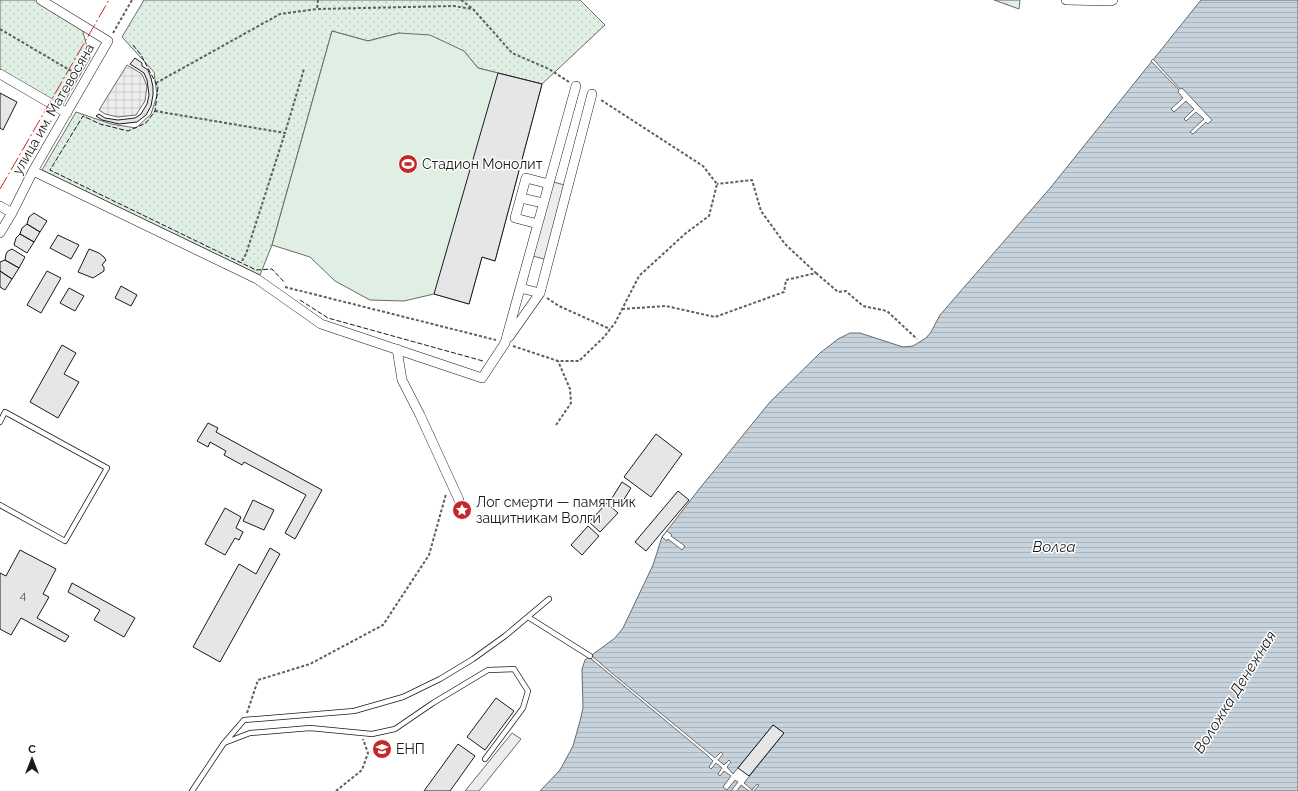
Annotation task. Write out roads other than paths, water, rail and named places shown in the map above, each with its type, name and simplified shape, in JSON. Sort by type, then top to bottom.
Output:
[{"type":"street","name":"улица им. Матевосяна","points":[[0,233],[33,171],[108,41],[41,0]]},
{"type":"street","points":[[1066,0],[1113,0]]},
{"type":"street","points":[[0,74],[66,113]]},
{"type":"street","points":[[505,343],[576,86]]},
{"type":"street","points":[[33,171],[256,279],[321,324],[482,378],[540,292],[592,94]]},
{"type":"street","points":[[538,224],[515,218],[526,178],[549,184]]},
{"type":"street","points":[[521,198],[543,204]]},
{"type":"street","points":[[0,206],[12,213]]},
{"type":"street","points":[[520,288],[540,292]]},
{"type":"street","points":[[396,349],[402,380],[420,415],[458,500]]},
{"type":"lane","points":[[0,422],[5,412],[107,468],[65,541],[0,505]]},
{"type":"lane","points":[[192,791],[224,743],[244,720],[354,711],[403,697],[440,679],[473,659],[549,599]]},
{"type":"lane","points":[[528,617],[590,656]]},
{"type":"lane","points":[[224,743],[250,733],[310,728],[372,734],[395,729],[433,703],[488,670],[514,669],[528,691],[525,703],[523,708],[485,759]]},
{"type":"water","name":"Волга","points":[[1201,0],[1298,0],[1298,791],[540,791],[560,770],[573,746],[583,708],[582,669],[585,660],[615,638],[623,628],[653,565],[662,537],[770,402],[820,353],[838,339],[850,333],[860,333],[903,347],[913,346],[926,338],[940,315],[1051,187]]},
{"type":"place","name":"Стадион Монолит","points":[[408,164]]},
{"type":"place","name":"Лог смерти — памятник защитникам Волги","points":[[462,510]]},
{"type":"place","name":"ЕНП","points":[[382,749]]},
{"type":"water label","name":"Воложка Денежная","points":[[1235,692]]}]
